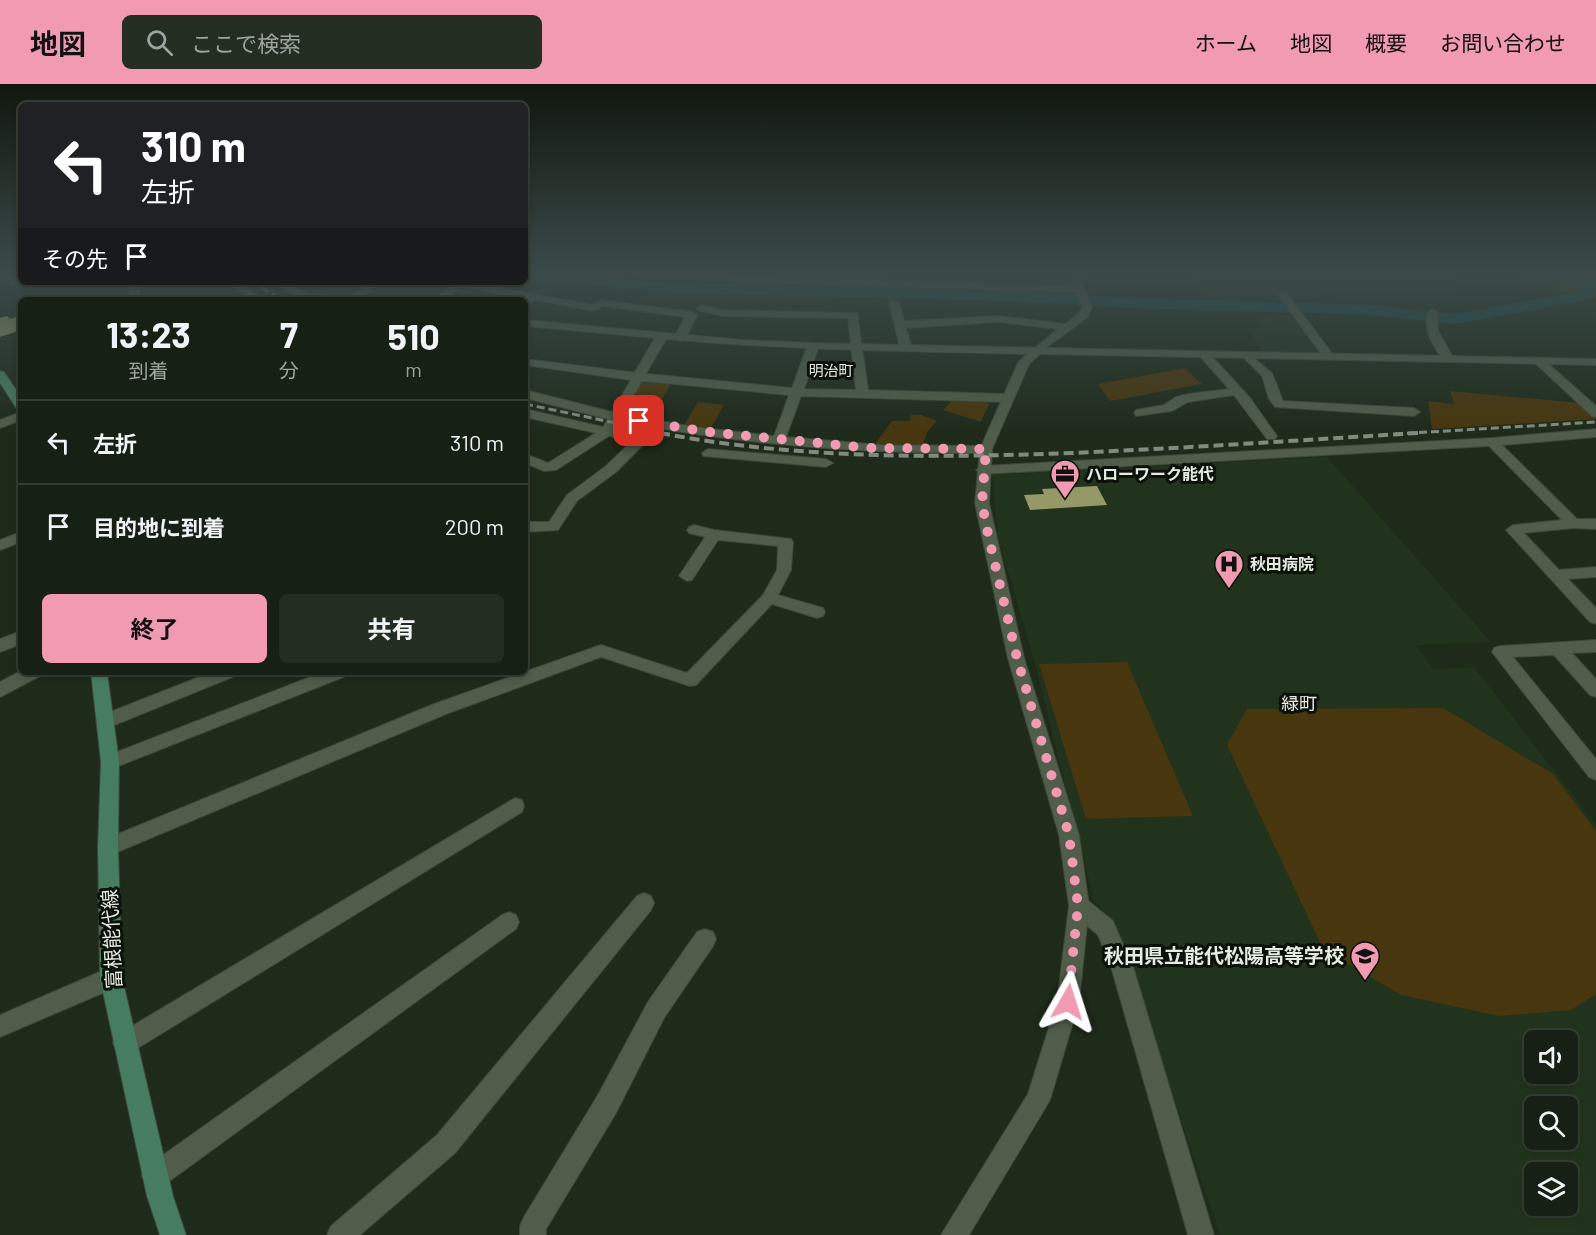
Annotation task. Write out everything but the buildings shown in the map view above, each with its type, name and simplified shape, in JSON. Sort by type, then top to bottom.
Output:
[{"type":"main road","points":[[0,374],[17,394]]},
{"type":"main road","name":"富根能代線","points":[[99,675],[110,762],[108,847],[111,978],[155,1176],[172,1235]]},
{"type":"street","points":[[564,327],[680,338],[813,346],[1596,362]]},
{"type":"street","points":[[680,338],[686,327]]},
{"type":"street","points":[[854,327],[862,394]]},
{"type":"street","points":[[901,327],[906,348]]},
{"type":"street","points":[[954,1235],[1038,1100],[1068,1002],[1078,906],[1069,835],[1017,658],[982,503],[986,449],[1007,398],[1024,363],[1066,327]]},
{"type":"street","points":[[1308,327],[1329,357]]},
{"type":"street","points":[[1432,327],[1432,336],[1449,359]]},
{"type":"street","points":[[528,459],[544,467],[552,467],[607,431],[662,336]]},
{"type":"street","points":[[779,440],[813,346]]},
{"type":"street","points":[[1204,354],[1237,391],[1271,436]]},
{"type":"street","points":[[1247,355],[1268,375],[1275,399],[1279,404],[1414,412]]},
{"type":"street","points":[[1539,361],[1596,412]]},
{"type":"street","points":[[528,362],[638,377],[798,392],[1007,398]]},
{"type":"street","points":[[1140,413],[1173,407],[1180,400],[1188,398],[1237,391]]},
{"type":"street","points":[[528,395],[616,417],[779,440],[869,448],[986,449]]},
{"type":"street","points":[[528,414],[641,439],[611,468],[572,498],[553,527],[528,526]]},
{"type":"street","points":[[0,424],[18,417]]},
{"type":"street","points":[[983,470],[1492,442],[1596,433]]},
{"type":"street","points":[[1492,442],[1573,523]]},
{"type":"street","points":[[708,453],[826,463]]},
{"type":"street","points":[[1596,524],[1573,523],[1513,530],[1596,618]]},
{"type":"street","points":[[108,847],[440,709],[601,651],[690,680],[770,598],[784,570],[786,542],[714,535],[694,530]]},
{"type":"street","points":[[687,576],[714,535]]},
{"type":"street","points":[[0,545],[18,538]]},
{"type":"street","points":[[1555,575],[1596,572]]},
{"type":"street","points":[[770,598],[817,612]]},
{"type":"street","points":[[0,646],[18,638]]},
{"type":"street","points":[[1596,646],[1500,652],[1596,772]]},
{"type":"street","points":[[1558,649],[1596,690]]},
{"type":"street","points":[[0,690],[28,675]]},
{"type":"street","points":[[106,721],[221,675]]},
{"type":"street","points":[[110,762],[332,675]]},
{"type":"street","points":[[125,1043],[515,806]]},
{"type":"street","points":[[340,1235],[446,1144],[644,903]]},
{"type":"street","points":[[1078,906],[1106,928],[1123,970],[1202,1235]]},
{"type":"street","points":[[155,1176],[509,922]]},
{"type":"street","points":[[532,1235],[534,1226],[607,1104],[656,1010],[705,939]]},
{"type":"street","points":[[0,1026],[111,978]]},
{"type":"shaded area","points":[[1302,327],[1324,354],[1263,352],[1247,328]]},
{"type":"shaded area","points":[[1185,368],[1202,384],[1110,401],[1098,384]]},
{"type":"shaded area","points":[[645,382],[670,386],[652,416],[646,418],[626,415],[624,411],[641,384]]},
{"type":"shaded area","points":[[1450,391],[1581,403],[1596,415],[1596,419],[1432,429],[1428,401],[1454,404]]},
{"type":"shaded area","points":[[954,399],[984,401],[989,404],[981,422],[943,410]]},
{"type":"shaded area","points":[[698,402],[724,405],[710,429],[684,425]]},
{"type":"shaded area","points":[[911,415],[921,415],[937,421],[927,432],[923,445],[875,444],[892,421],[910,421]]},
{"type":"shaded area","name":"秋田県立能代松陽高等学校","points":[[1327,457],[1491,642],[1416,645],[1433,669],[1474,667],[1596,825],[1596,1235],[1220,1235],[1115,924],[1094,900],[1034,660],[998,537],[992,475]]},
{"type":"shaded area","points":[[1127,662],[1193,816],[1086,819],[1039,664]]},
{"type":"shaded area","points":[[1443,708],[1553,774],[1596,831],[1596,994],[1571,1010],[1499,1016],[1401,995],[1323,949],[1227,745],[1247,709]]},
{"type":"railway","points":[[528,405],[668,434]]},
{"type":"railway","points":[[1395,434],[1596,422]]},
{"type":"railway","points":[[660,433],[763,448],[917,456],[1072,453],[1418,433]]},
{"type":"place","name":"ハローワーク能代","points":[[1065,500]]},
{"type":"place","name":"秋田病院","points":[[1229,590]]},
{"type":"place","name":"秋田県立能代松陽高等学校","points":[[1365,982]]},
{"type":"district","name":"明治町","points":[[831,371]]},
{"type":"district","name":"緑町","points":[[1299,704]]},
{"type":"route","points":[[639,421],[709,432],[869,448],[986,449],[982,503],[988,534],[1017,658],[1069,835],[1078,906],[1068,1002]]}]
